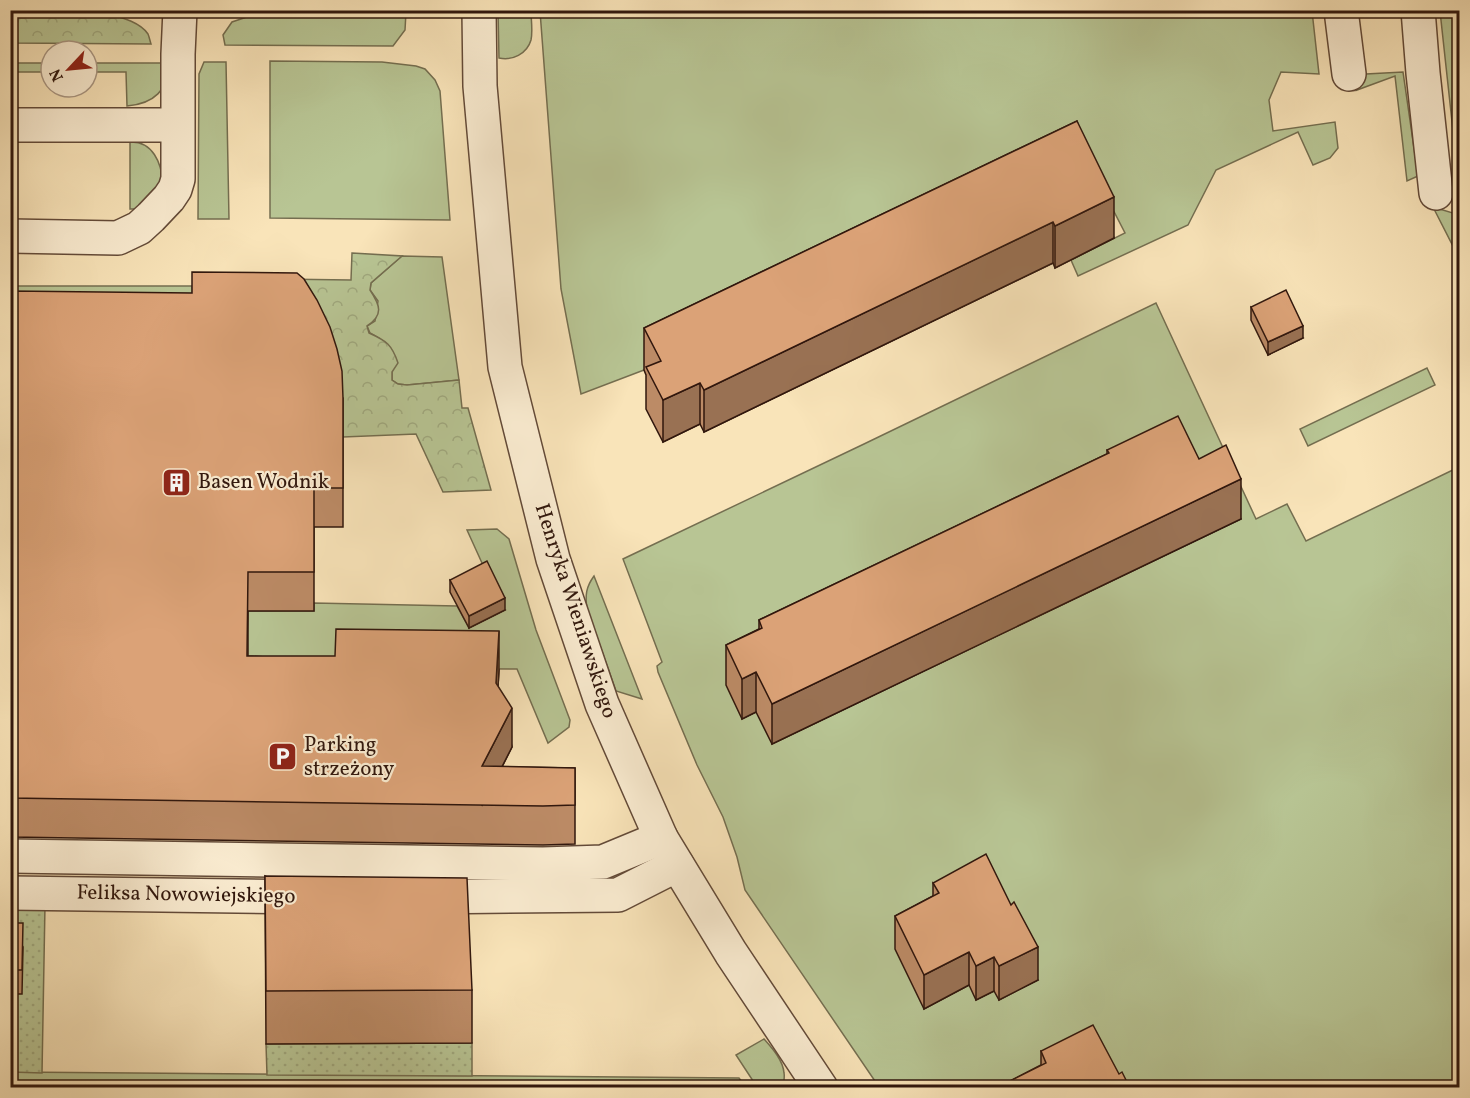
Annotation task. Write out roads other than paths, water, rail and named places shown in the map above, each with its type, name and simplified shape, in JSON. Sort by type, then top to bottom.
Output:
[{"type":"street","points":[[10,236],[118,238],[139,228],[169,198],[178,179],[180,10]]},
{"type":"street","name":"Henryka Wieniawskiego","points":[[479,10],[480,86],[505,367],[554,559],[602,704],[669,851],[731,953],[821,1088]]},
{"type":"street","points":[[1341,10],[1349,74]]},
{"type":"street","points":[[1418,10],[1436,193]]},
{"type":"street","points":[[10,125],[177,125]]},
{"type":"street","points":[[388,897],[618,895],[669,851]]},
{"type":"street","name":"Feliksa Nowowiejskiego","points":[[10,856],[543,864],[603,862],[669,851]]},
{"type":"street","name":"Feliksa Nowowiejskiego","points":[[10,893],[341,897]]},
{"type":"place","name":"Basen Wodnik","points":[[177,482]]},
{"type":"place","name":"Parking strzeżony","points":[[283,757]]}]
